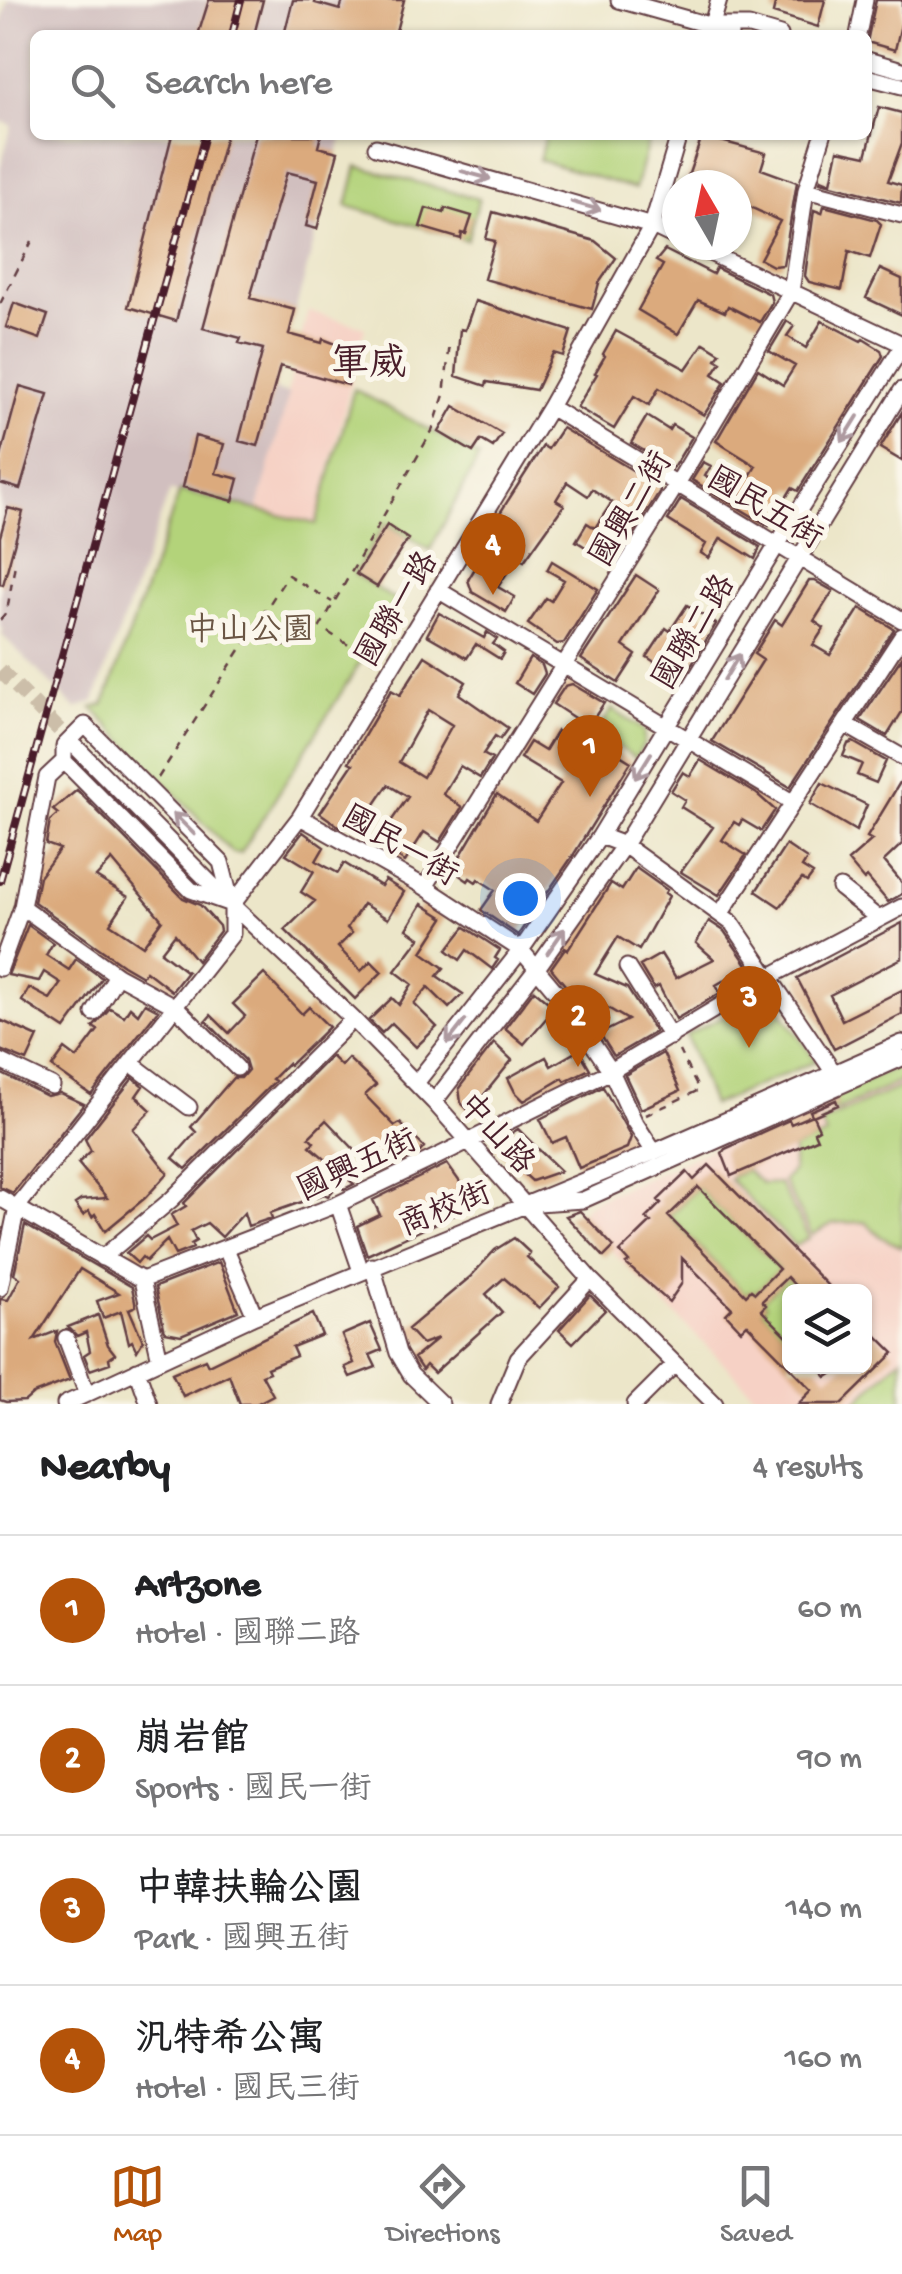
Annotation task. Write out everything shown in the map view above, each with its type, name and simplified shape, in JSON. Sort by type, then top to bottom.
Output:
[{"type":"street","points":[[711,30],[718,0]]},
{"type":"street","points":[[859,30],[866,0]]},
{"type":"street","points":[[624,1],[711,30],[748,26],[762,30]]},
{"type":"street","points":[[872,61],[902,70]]},
{"type":"street","points":[[872,78],[902,86]]},
{"type":"street","name":"國聯一路","points":[[232,905],[300,817],[550,407],[652,226],[678,140]]},
{"type":"street","name":"國興二街","points":[[426,887],[677,484],[791,292],[806,190],[821,140]]},
{"type":"street","points":[[376,147],[662,231]]},
{"type":"street","points":[[806,190],[902,215]]},
{"type":"street","points":[[724,260],[902,345]]},
{"type":"street","name":"國聯二路","points":[[416,1084],[520,950],[600,836],[902,345]]},
{"type":"street","name":"國聯二路","points":[[434,1102],[536,971],[624,845],[902,390]]},
{"type":"street","name":"國民五街","points":[[550,407],[902,620]]},
{"type":"street","points":[[438,590],[792,802]]},
{"type":"street","points":[[721,913],[902,636]]},
{"type":"street","points":[[1,1282],[17,1207],[232,934],[232,905],[221,862],[86,725],[64,746],[64,762],[191,890],[232,905]]},
{"type":"street","points":[[846,726],[902,757]]},
{"type":"street","name":"中山路","points":[[76,747],[434,1102],[590,1278],[714,1404]]},
{"type":"street","points":[[0,968],[22,907],[48,778],[64,762]]},
{"type":"street","name":"國民一街","points":[[300,817],[426,887],[520,950],[562,999],[611,1071],[654,1152]]},
{"type":"street","points":[[600,836],[624,845],[732,923],[834,1074]]},
{"type":"street","points":[[840,888],[879,919]]},
{"type":"street","name":"國興五街","points":[[142,1280],[338,1204],[611,1071],[768,978],[902,906]]},
{"type":"street","points":[[22,907],[117,974],[176,1006],[237,1068]]},
{"type":"street","points":[[627,967],[671,1037]]},
{"type":"street","points":[[94,1013],[117,974]]},
{"type":"street","points":[[102,1258],[172,1200],[353,1019]]},
{"type":"street","name":"商校街","points":[[65,1404],[366,1268],[654,1152],[902,1043]]},
{"type":"street","points":[[524,1204],[583,1200],[902,1058]]},
{"type":"street","points":[[0,1061],[52,1086]]},
{"type":"street","points":[[132,1064],[189,1107]]},
{"type":"street","points":[[0,1198],[142,1280],[160,1360]]},
{"type":"street","points":[[338,1204],[398,1354],[411,1376],[441,1404]]},
{"type":"street","points":[[226,1249],[255,1316]]},
{"type":"street","points":[[498,1404],[518,1358],[590,1278]]},
{"type":"street","points":[[66,1338],[87,1394]]},
{"type":"street","points":[[635,1404],[674,1364]]},
{"type":"street","points":[[137,1370],[149,1404]]},
{"type":"path","points":[[0,304],[32,241]]},
{"type":"path","points":[[250,632],[273,647],[304,639],[320,627],[432,430],[444,395],[450,342]]},
{"type":"path","points":[[0,620],[7,610],[15,564],[9,562]]},
{"type":"path","points":[[151,789],[288,576],[333,603]]},
{"type":"path","points":[[320,627],[389,670]]},
{"type":"path","points":[[634,1120],[698,1090],[671,1037]]},
{"type":"shaded area","points":[[8,0],[404,0],[396,30],[30,30],[30,140],[342,140],[274,390],[289,394],[257,511],[170,491],[94,701],[76,709],[1,634],[4,630],[0,627],[0,168],[12,125],[0,121],[0,28]]},
{"type":"shaded area","points":[[308,311],[365,327],[315,526],[257,511]]},
{"type":"shaded area","points":[[902,1065],[902,1404],[764,1404],[611,1250],[613,1247],[581,1213],[589,1203]]},
{"type":"green space","points":[[545,140],[649,140],[635,189],[539,160]]},
{"type":"green space","points":[[357,166],[479,199],[467,240],[347,206]]},
{"type":"green space","name":"中山公園","points":[[354,389],[479,457],[430,550],[386,523],[354,574],[398,602],[241,853],[233,853],[92,708],[104,705],[180,491],[316,524]]},
{"type":"green space","points":[[612,709],[644,730],[644,744],[635,758],[597,732]]},
{"type":"green space","points":[[769,994],[816,1061],[712,1105],[686,1035]]},
{"type":"green space","points":[[902,1065],[902,1081],[833,1112],[831,1108],[837,1104],[833,1095]]},
{"type":"green space","points":[[902,1086],[902,1247],[881,1237],[866,1222],[833,1223],[812,1235],[783,1181],[793,1171],[793,1149],[826,1135],[821,1122]]},
{"type":"green space","points":[[746,1170],[762,1184],[779,1183],[809,1238],[795,1246],[729,1179]]},
{"type":"green space","points":[[698,1187],[779,1269],[755,1293],[751,1290],[746,1295],[669,1216]]},
{"type":"green space","points":[[787,1277],[794,1284],[782,1284],[782,1332],[761,1310],[766,1305],[762,1301]]},
{"type":"green space","points":[[902,1357],[902,1404],[854,1404]]},
{"type":"building","points":[[209,0],[263,0],[255,30],[200,30]]},
{"type":"building","points":[[293,0],[316,0],[315,3],[340,10],[343,0],[404,0],[396,30],[285,30]]},
{"type":"building","points":[[776,0],[825,0],[818,27],[773,13]]},
{"type":"building","points":[[876,0],[902,0],[895,50],[872,43],[870,30]]},
{"type":"building","points":[[879,107],[902,113],[902,143],[888,181],[902,185],[901,203],[820,182],[821,179],[831,183],[838,150],[866,156]]},
{"type":"building","points":[[171,140],[225,140],[176,321],[128,307]]},
{"type":"building","points":[[255,140],[320,140],[318,147],[338,152],[317,229],[306,226],[318,180],[287,172],[250,298],[295,310],[289,334],[322,343],[323,339],[357,352],[348,385],[280,366],[258,446],[239,441],[263,349],[239,343],[241,338],[203,328]]},
{"type":"building","points":[[701,140],[717,140],[766,153],[761,169],[797,182],[783,265],[773,266],[760,259],[780,221],[752,208],[752,170],[690,170]]},
{"type":"building","points":[[824,206],[881,224],[870,258],[849,251],[842,290],[809,282],[805,276],[814,210],[822,213]]},
{"type":"building","points":[[426,208],[444,213],[445,208],[472,216],[466,234],[462,233],[461,239],[420,227]]},
{"type":"building","points":[[493,212],[595,241],[616,258],[599,283],[592,309],[484,279],[495,241],[486,239]]},
{"type":"building","points":[[662,254],[662,260],[685,260],[713,274],[716,268],[770,294],[772,302],[760,322],[728,306],[725,312],[698,300],[678,334],[638,310],[663,265],[656,261]]},
{"type":"building","points":[[880,269],[902,279],[902,315],[866,298]]},
{"type":"building","points":[[475,301],[571,331],[563,356],[553,353],[536,390],[487,382],[486,386],[456,376],[460,329],[465,330]]},
{"type":"building","points":[[14,303],[48,315],[40,339],[6,327]]},
{"type":"building","points":[[787,321],[794,326],[787,336],[806,348],[822,321],[863,339],[881,350],[883,356],[798,491],[792,488],[769,526],[692,480],[703,462],[711,466],[705,476],[738,496],[756,466],[716,441],[758,369],[783,385],[795,366],[769,351]]},
{"type":"building","points":[[616,331],[686,369],[704,343],[720,353],[716,359],[721,362],[713,374],[725,382],[704,415],[659,388],[649,405],[634,396],[614,429],[577,407]]},
{"type":"building","points":[[20,386],[48,394],[20,489],[0,483],[0,460]]},
{"type":"building","points":[[454,406],[502,434],[493,447],[481,440],[473,452],[439,432]]},
{"type":"building","points":[[902,412],[902,461],[880,448]]},
{"type":"building","points":[[647,416],[669,430],[672,425],[692,437],[673,468],[631,443]]},
{"type":"building","points":[[562,428],[659,486],[660,491],[625,546],[611,538],[600,556],[576,541],[587,523],[595,528],[612,502],[592,489],[588,496],[567,482],[556,500],[564,505],[524,561],[517,557],[498,587],[515,597],[506,612],[472,592],[468,580],[480,560],[473,555],[543,446],[548,449]]},
{"type":"building","points":[[195,436],[224,444],[216,473],[239,479],[233,501],[183,487]]},
{"type":"building","points":[[681,499],[760,547],[755,559],[721,538],[709,558],[701,553],[706,544],[668,520]]},
{"type":"building","points":[[8,508],[23,512],[3,585],[0,537]]},
{"type":"building","points":[[387,525],[408,539],[377,587],[356,574]]},
{"type":"building","points":[[552,561],[598,589],[564,643],[557,644],[528,624],[546,598],[551,601],[564,580],[547,570]]},
{"type":"building","points":[[636,575],[659,590],[623,646],[636,655],[618,683],[581,659]]},
{"type":"building","points":[[809,581],[833,591],[814,621],[824,628],[813,645],[830,655],[860,608],[894,629],[790,787],[712,741],[763,660],[754,654],[775,620],[782,625]]},
{"type":"building","points":[[687,605],[716,624],[682,680],[647,657]]},
{"type":"building","points":[[439,613],[484,638],[487,632],[497,639],[493,644],[504,652],[500,659],[476,644],[467,658],[427,635]]},
{"type":"building","points":[[425,656],[466,682],[459,694],[508,728],[500,739],[495,736],[483,754],[492,759],[480,778],[460,766],[443,794],[462,807],[440,842],[424,832],[405,862],[376,843],[408,797],[388,785],[373,807],[359,798],[340,827],[320,813],[353,764],[349,762],[391,690],[400,695]],"holes":[[[428,710],[452,725],[423,777],[399,762]]]},
{"type":"building","points":[[902,657],[902,712],[887,736],[860,720]]},
{"type":"building","points":[[530,658],[542,665],[545,674],[532,694],[515,683]]},
{"type":"building","points":[[572,684],[604,703],[588,727],[553,704],[565,686]]},
{"type":"building","points":[[557,731],[584,748],[591,737],[631,762],[518,935],[481,910],[495,890],[478,879],[468,881],[452,870],[497,794],[536,821],[561,783],[520,758],[530,742],[545,751]]},
{"type":"building","points":[[853,742],[886,761],[876,783],[857,775],[862,764],[843,756]]},
{"type":"building","points":[[700,760],[757,794],[775,810],[761,831],[742,820],[739,825],[734,822],[722,840],[746,855],[719,895],[681,872],[713,827],[681,807],[685,800],[671,791],[683,772],[690,776]]},
{"type":"building","points":[[902,779],[902,844],[884,861],[902,883],[902,894],[888,902],[848,861],[872,840],[867,837]]},
{"type":"building","points":[[822,783],[867,805],[856,831],[810,804]]},
{"type":"building","points":[[77,790],[183,898],[200,905],[219,926],[220,931],[197,961],[175,934],[161,952],[187,972],[172,991],[146,971],[142,976],[123,965],[34,902],[39,877],[60,849],[46,844],[50,821],[58,814],[53,810]],"holes":[[[112,860],[162,920],[143,946],[110,924],[128,897],[96,877]]]},
{"type":"building","points":[[303,832],[324,847],[316,861],[338,873],[344,863],[381,886],[385,880],[404,892],[388,919],[363,904],[347,928],[352,933],[338,947],[361,971],[371,961],[382,972],[355,999],[285,930],[315,901],[301,892],[314,871],[286,854]]},
{"type":"building","points":[[786,845],[807,859],[802,867],[813,874],[807,882],[802,879],[780,907],[756,891]]},
{"type":"building","points":[[636,868],[667,890],[669,896],[639,950],[618,937],[595,974],[627,988],[655,1032],[614,1056],[600,1034],[628,1020],[601,1004],[591,1022],[577,1001],[579,996],[551,968],[565,948],[568,950],[611,883],[622,890]]},
{"type":"building","points":[[422,904],[444,918],[422,952],[444,968],[437,976],[463,994],[449,1008],[428,987],[414,1004],[437,1027],[416,1047],[392,1023],[382,1033],[369,1020],[392,998],[399,1005],[412,984],[395,971],[420,938],[407,929]]},
{"type":"building","points":[[709,921],[724,931],[753,973],[737,983],[733,975],[716,985],[720,993],[676,1019],[659,986],[654,989],[640,966],[661,954],[676,978],[714,959],[696,943]]},
{"type":"building","points":[[902,923],[902,958],[830,995],[842,1020],[902,990],[902,1014],[834,1049],[797,978]]},
{"type":"building","points":[[28,925],[53,943],[46,955],[69,970],[76,959],[102,978],[65,1029],[22,1001],[29,988],[50,999],[61,983],[44,972],[39,981],[8,975]]},
{"type":"building","points":[[465,927],[500,950],[492,969],[467,950],[460,960],[447,950]]},
{"type":"building","points":[[264,974],[302,1014],[309,1007],[329,1027],[288,1063],[272,1079],[275,1081],[186,1169],[173,1158],[196,1132],[191,1127],[233,1078],[241,1078],[248,1070],[245,1060],[206,1021],[211,1015],[229,1033],[245,1016],[233,1004]]},
{"type":"building","points":[[534,990],[555,1008],[524,1044],[505,1028]]},
{"type":"building","points":[[145,1003],[158,1010],[91,1095],[52,1067],[65,1049],[77,1058],[98,1030],[93,1027],[110,1008],[124,1016],[130,1007],[138,1014]]},
{"type":"building","points":[[0,1020],[38,1037],[27,1061],[0,1050]]},
{"type":"building","points":[[494,1043],[512,1060],[470,1112],[461,1103],[459,1088]]},
{"type":"building","points":[[579,1050],[590,1069],[565,1081],[563,1078],[524,1101],[515,1092],[508,1078],[546,1057],[551,1066]]},
{"type":"building","points":[[663,1053],[680,1091],[641,1109],[625,1075]]},
{"type":"building","points":[[331,1056],[341,1066],[348,1058],[376,1085],[365,1095],[395,1126],[400,1123],[424,1147],[420,1152],[377,1173],[326,1120],[309,1137],[314,1142],[310,1146],[354,1184],[344,1189],[338,1185],[328,1196],[324,1194],[270,1213],[272,1218],[248,1226],[244,1213],[222,1237],[207,1223],[191,1231],[196,1241],[191,1244],[193,1248],[175,1255],[167,1240],[146,1261],[142,1257],[137,1263],[126,1253],[146,1236],[150,1240],[177,1226],[171,1215],[186,1206],[184,1203]]},
{"type":"building","points":[[0,1073],[47,1096],[60,1093],[84,1104],[13,1193],[0,1187]]},
{"type":"building","points":[[133,1078],[143,1086],[136,1096],[151,1110],[133,1129],[168,1173],[105,1231],[95,1214],[92,1217],[89,1211],[83,1215],[75,1204],[107,1198],[78,1163],[91,1151],[85,1139]]},
{"type":"building","points":[[603,1087],[631,1137],[627,1148],[579,1168],[566,1137],[552,1143],[540,1119]]},
{"type":"building","points":[[836,1100],[838,1105],[813,1116],[819,1129],[814,1132],[817,1139],[731,1176],[722,1153],[725,1149],[789,1120],[791,1124],[812,1115],[810,1111]]},
{"type":"building","points":[[518,1129],[561,1171],[532,1181],[493,1145]]},
{"type":"building","points":[[447,1164],[467,1192],[465,1210],[367,1255],[357,1226],[380,1215],[373,1200]]},
{"type":"building","points":[[709,1165],[826,1284],[794,1284],[787,1277],[762,1301],[766,1305],[761,1310],[782,1331],[782,1360],[747,1324],[741,1330],[726,1314],[732,1308],[682,1258],[682,1283],[669,1302],[626,1264],[629,1262],[620,1252],[651,1222],[646,1218],[661,1203],[658,1200],[687,1172],[694,1180]],"holes":[[[698,1187],[779,1269],[755,1293],[751,1290],[746,1295],[668,1216]]]},
{"type":"building","points":[[580,1211],[614,1247],[604,1257],[566,1216]]},
{"type":"building","points":[[25,1225],[132,1287],[136,1306],[129,1309],[143,1341],[137,1351],[132,1341],[129,1343],[121,1311],[103,1318],[97,1301],[119,1293],[80,1269],[34,1340],[57,1331],[55,1342],[70,1380],[25,1401],[6,1402],[0,1400],[0,1299],[8,1300],[20,1278],[14,1274]]},
{"type":"building","points":[[514,1238],[530,1253],[527,1257],[559,1287],[539,1308],[504,1278],[486,1294],[502,1312],[434,1373],[426,1365],[422,1370],[414,1358],[438,1338],[422,1344],[408,1329],[470,1277],[495,1250]]},
{"type":"building","points":[[219,1262],[238,1311],[181,1335],[165,1332],[155,1287]]},
{"type":"building","points":[[590,1295],[605,1310],[573,1343],[559,1330]]},
{"type":"building","points":[[313,1314],[322,1335],[292,1347],[296,1356],[267,1368],[269,1372],[262,1375],[273,1395],[256,1404],[240,1404],[229,1375],[183,1396],[172,1373],[205,1359],[208,1365]]},
{"type":"building","points":[[98,1315],[115,1354],[109,1358],[110,1363],[90,1370],[84,1355],[90,1351],[86,1332],[77,1336],[68,1327]]},
{"type":"building","points":[[370,1323],[382,1350],[370,1355],[376,1367],[350,1377],[345,1367],[354,1363],[342,1335]]},
{"type":"building","points":[[872,1331],[894,1353],[842,1404],[798,1404],[812,1390],[796,1374],[872,1374]]},
{"type":"tunnel","points":[[0,670],[76,747]]},
{"type":"railway","points":[[233,30],[241,0]]},
{"type":"railway","points":[[0,881],[204,140]]},
{"type":"place","name":"汎特希公寓","points":[[493,595]]},
{"type":"place","name":"Artzone","points":[[590,797]]},
{"type":"place","name":"中韓扶輪公園","points":[[749,1048]]},
{"type":"place","name":"崩岩館","points":[[578,1067]]},
{"type":"district","name":"軍威","points":[[369,361]]}]
